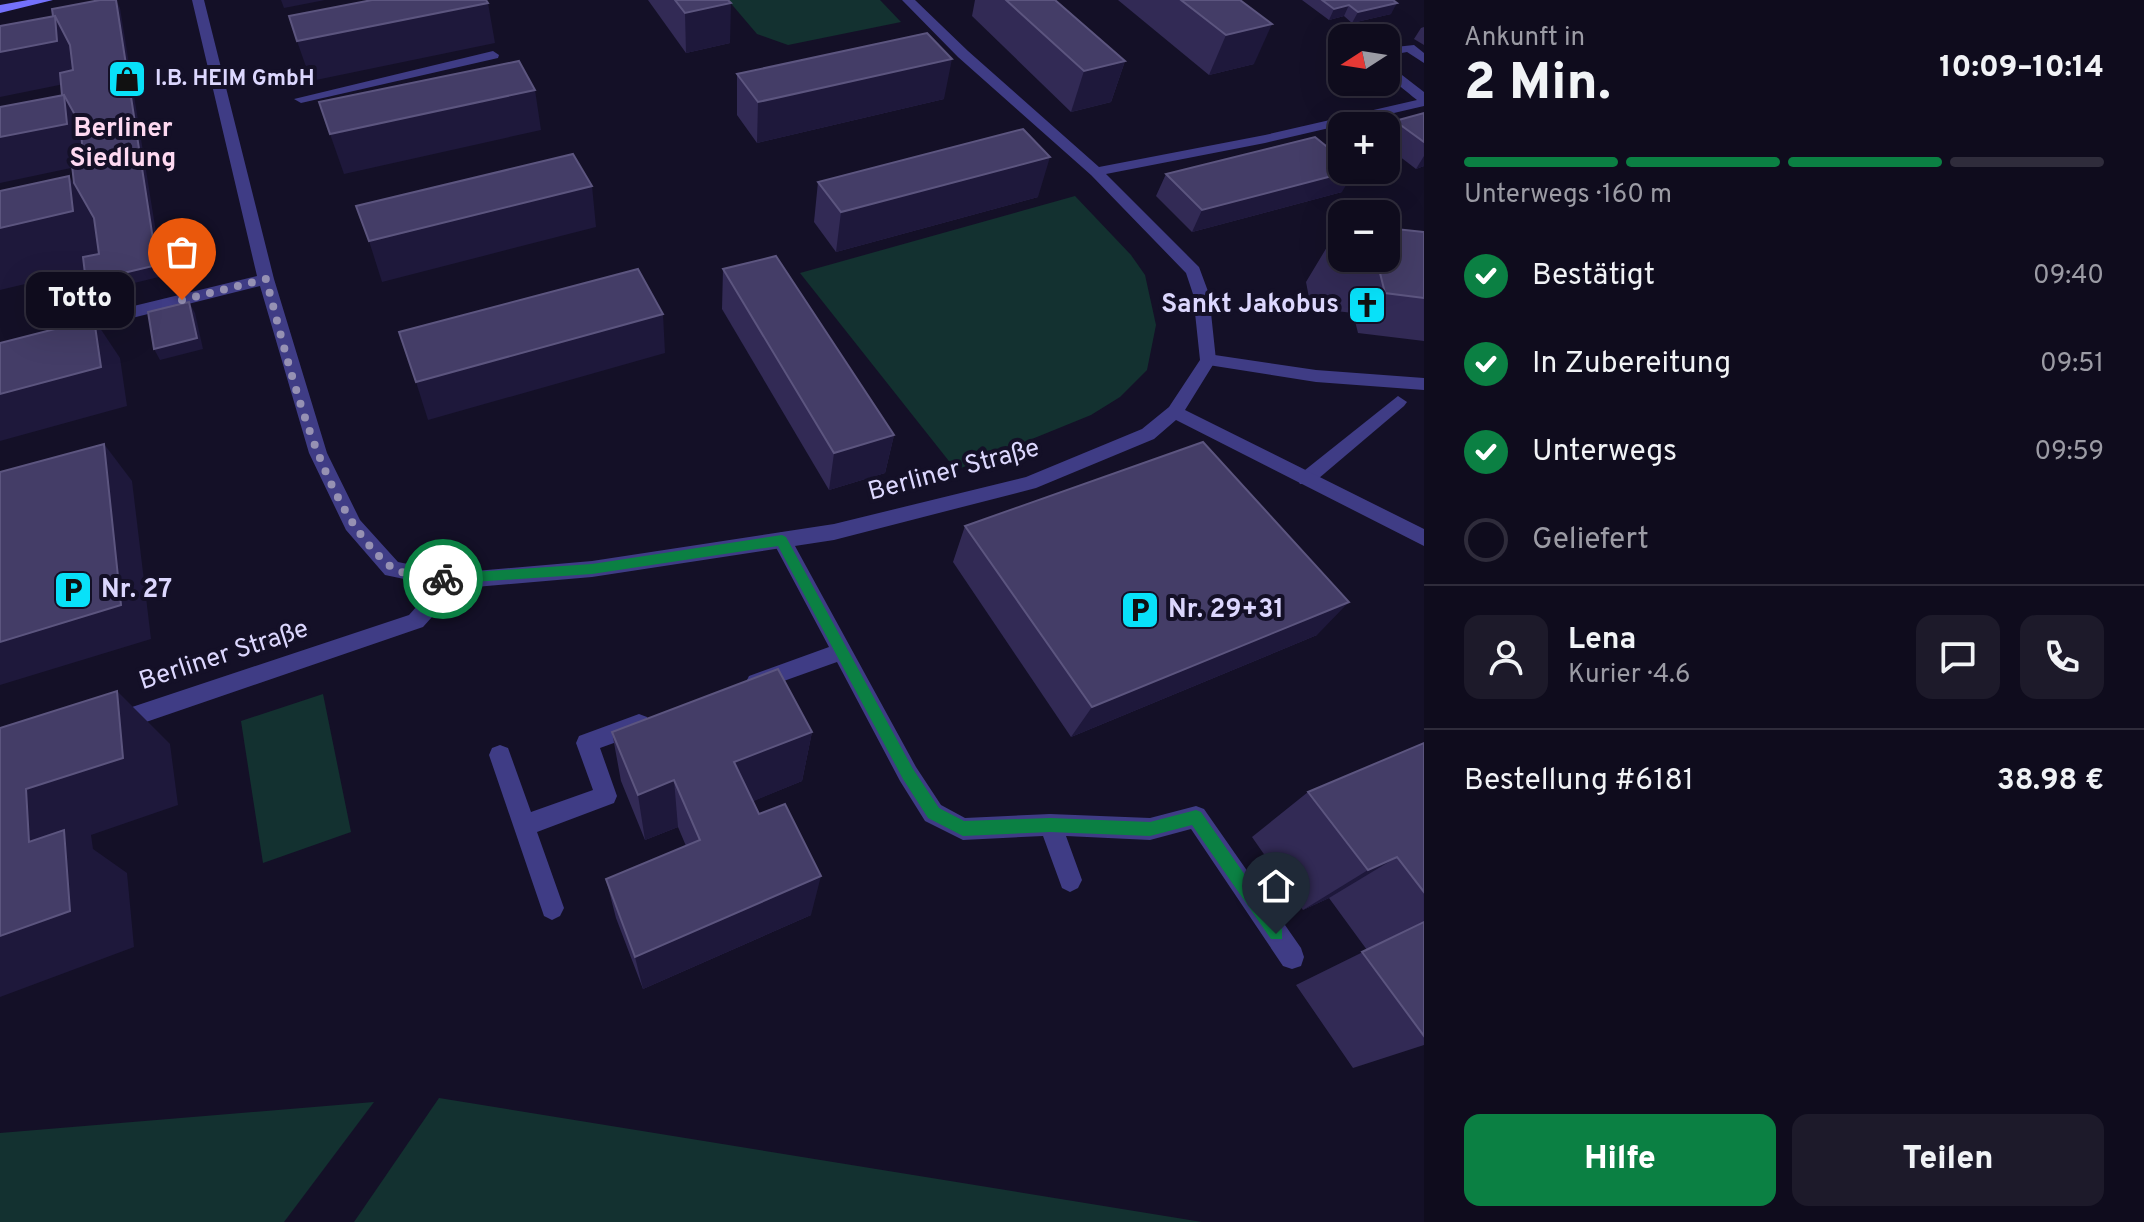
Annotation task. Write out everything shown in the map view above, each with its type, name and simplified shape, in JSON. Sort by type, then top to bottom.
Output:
[{"type":"main road","points":[[0,9],[47,0]]},
{"type":"street","name":"Berliner Straße","points":[[198,0],[266,279],[317,450],[353,525],[392,569],[452,581],[592,569],[834,532],[1030,483],[1148,434],[1175,412],[1208,360]]},
{"type":"street","points":[[908,0],[963,54],[1096,172],[1193,271],[1201,294],[1208,360],[1316,376],[1424,384]]},
{"type":"street","points":[[1400,51],[1409,48],[1424,59]]},
{"type":"street","points":[[301,99],[493,55]]},
{"type":"street","points":[[1400,80],[1424,101]]},
{"type":"street","points":[[1096,172],[1265,139],[1424,101]]},
{"type":"street","points":[[67,274],[67,329],[266,279]]},
{"type":"street","points":[[1306,479],[1398,402]]},
{"type":"street","points":[[1175,412],[1306,479],[1420,531]]},
{"type":"street","points":[[782,540],[908,774],[933,813],[963,829],[1050,825],[1150,829],[1196,817],[1292,957]]},
{"type":"street","name":"Berliner Straße","points":[[96,730],[416,621],[452,581]]},
{"type":"street","points":[[730,691],[842,651]]},
{"type":"street","points":[[526,825],[606,796],[587,743],[658,717]]},
{"type":"street","points":[[500,755],[552,908]]},
{"type":"street","points":[[1050,825],[1070,880]]},
{"type":"green space","points":[[728,0],[880,0],[901,22],[788,45],[757,34]]},
{"type":"green space","points":[[1075,196],[1131,255],[1145,275],[1156,325],[1147,370],[1120,397],[1091,415],[956,470],[800,273]]},
{"type":"green space","points":[[323,694],[351,832],[263,863],[241,721]]},
{"type":"green space","points":[[439,1098],[1202,1222],[354,1222]]},
{"type":"green space","points":[[374,1102],[284,1222],[0,1222],[0,1133]]},
{"type":"building","points":[[116,0],[157,265],[86,282],[83,257],[99,254],[94,218],[74,183],[71,156],[83,153],[80,124],[62,95],[60,73],[73,70],[70,45],[52,9]]},
{"type":"building","points":[[372,0],[486,0],[488,3],[297,41],[289,16]]},
{"type":"building","points":[[675,0],[728,0],[731,3],[685,13]]},
{"type":"building","points":[[1006,0],[1055,0],[1125,61],[1084,71]]},
{"type":"building","points":[[1181,0],[1240,0],[1272,24],[1226,35]]},
{"type":"building","points":[[1322,0],[1393,0],[1397,3],[1358,12],[1349,5],[1334,9]]},
{"type":"building","points":[[55,16],[57,41],[0,52],[0,26]]},
{"type":"building","points":[[927,33],[952,59],[758,102],[737,74]]},
{"type":"building","points":[[519,61],[535,90],[330,134],[319,102]]},
{"type":"building","points":[[64,95],[67,124],[0,137],[0,107]]},
{"type":"building","points":[[1424,113],[1424,142],[1400,125],[1400,120]]},
{"type":"building","points":[[1023,129],[1050,157],[841,212],[818,182]]},
{"type":"building","points":[[1315,137],[1328,148],[1328,177],[1202,210],[1166,174]]},
{"type":"building","points":[[573,154],[592,186],[369,241],[356,206]]},
{"type":"building","points":[[69,176],[73,211],[0,228],[0,191]]},
{"type":"building","points":[[1400,229],[1424,232],[1424,298],[1385,293],[1380,273],[1371,272],[1400,272]]},
{"type":"building","points":[[776,256],[894,435],[834,453],[723,269]]},
{"type":"building","points":[[638,269],[663,314],[416,382],[399,332]]},
{"type":"building","points":[[189,302],[197,338],[154,349],[148,312]]},
{"type":"building","points":[[94,319],[101,367],[0,394],[0,343]]},
{"type":"building","name":"Nr. 29+31","points":[[1203,442],[1349,602],[1092,707],[965,526]]},
{"type":"building","name":"Nr. 27","points":[[104,444],[121,605],[0,642],[0,472]]},
{"type":"building","points":[[778,669],[812,732],[734,762],[759,814],[785,804],[821,876],[635,957],[606,879],[700,840],[674,780],[638,795],[612,732]]},
{"type":"building","points":[[117,691],[123,758],[26,789],[29,842],[64,830],[70,911],[0,936],[0,728]]},
{"type":"building","points":[[1424,743],[1424,892],[1397,857],[1368,870],[1308,792]]},
{"type":"building","points":[[1424,922],[1424,1036],[1362,952]]},
{"type":"way so far","points":[[182,300],[266,279],[317,450],[353,525],[392,569],[443,579]]},
{"type":"place","name":"I.B. HEIM GmbH","points":[[127,79]]},
{"type":"place","name":"Totto","points":[[182,300]]},
{"type":"place","name":"Sankt Jakobus","points":[[1367,305]]},
{"type":"place","name":"Nr. 27","points":[[73,590]]},
{"type":"place","name":"Nr. 29+31","points":[[1140,610]]},
{"type":"district","name":"Berliner Siedlung","points":[[123,144]]},
{"type":"route","points":[[443,579],[452,581],[592,569],[782,540],[908,774],[933,813],[963,829],[1050,825],[1150,829],[1196,817],[1276,934]]}]
